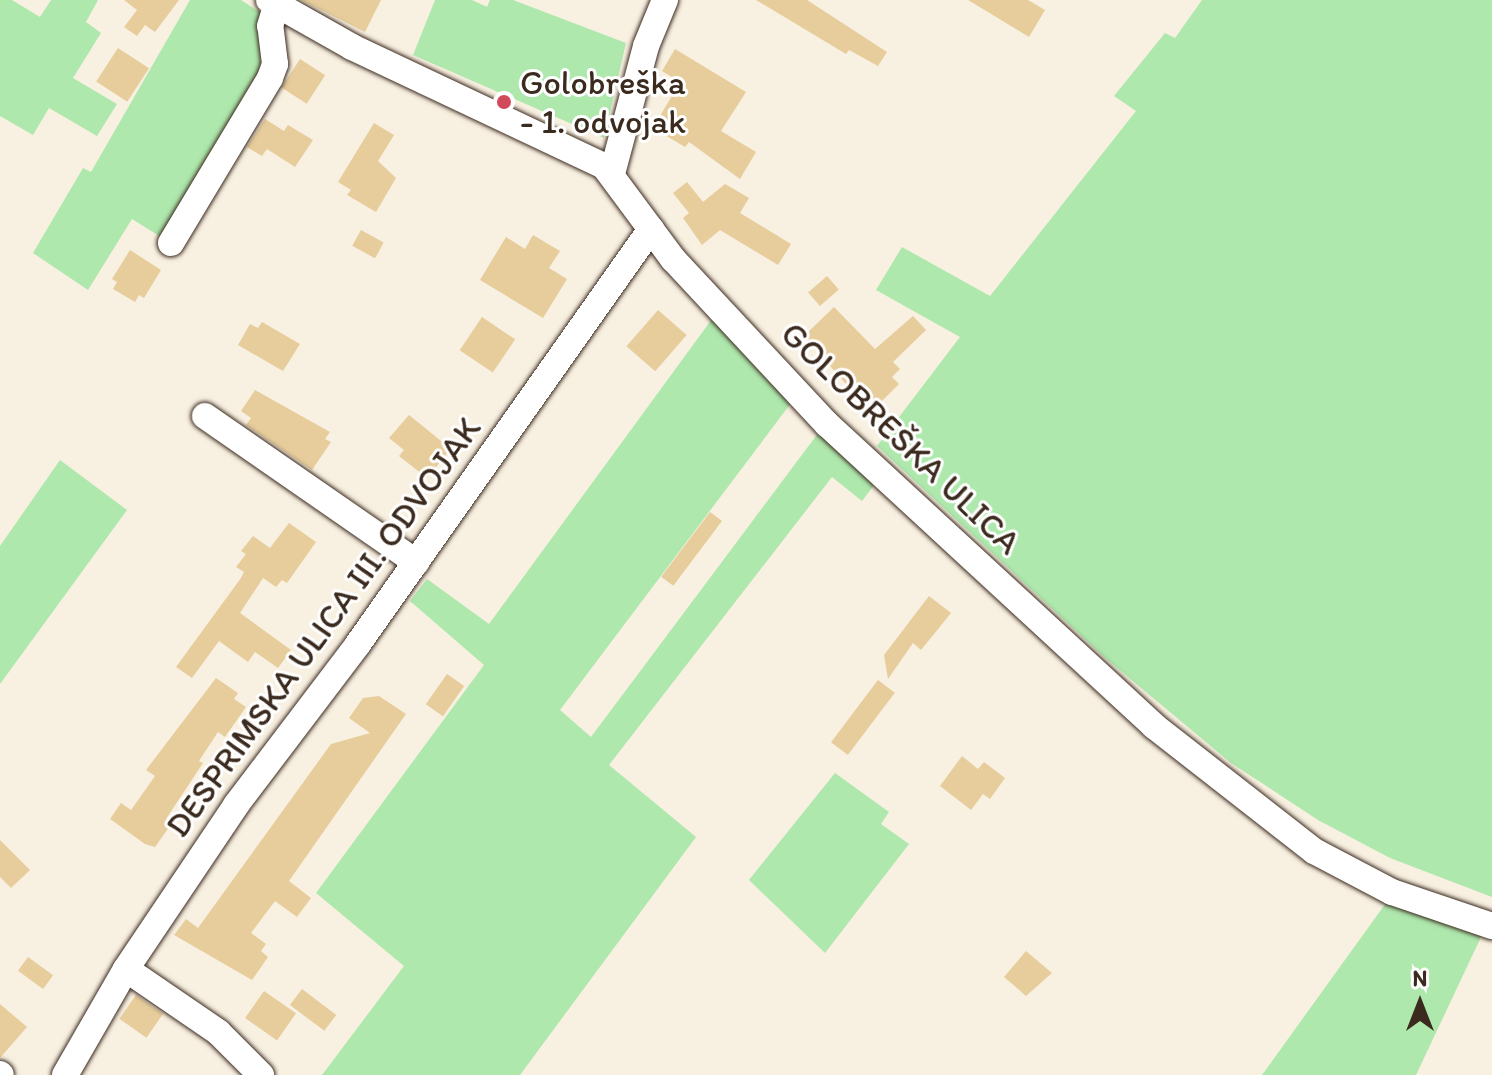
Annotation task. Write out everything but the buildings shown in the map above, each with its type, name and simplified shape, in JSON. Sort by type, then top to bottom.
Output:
[{"type":"street","points":[[612,174],[646,46],[665,0]]},
{"type":"street","points":[[171,243],[270,78],[275,64],[270,26],[272,3]]},
{"type":"street","name":"GOLOBREŠKA ULICA","points":[[272,3],[365,54],[594,159],[612,174],[651,229],[704,294],[827,424],[1154,726],[1229,789],[1350,872],[1426,906],[1492,926]]},
{"type":"street","name":"DESPRIMSKA ULICA III. ODVOJAK","points":[[65,1075],[126,969],[236,805],[416,562],[651,229]]},
{"type":"street","points":[[205,416],[416,562]]},
{"type":"street","points":[[126,969],[218,1032],[261,1075]]},
{"type":"green space","points":[[0,0],[12,0],[40,17],[51,0],[98,0],[86,22],[101,33],[73,78],[117,104],[97,136],[49,108],[33,135],[0,116]]},
{"type":"green space","points":[[190,0],[241,0],[267,17],[270,60],[164,239],[132,219],[88,290],[33,253],[83,168],[91,172]]},
{"type":"green space","points":[[435,0],[472,0],[487,7],[490,0],[513,0],[626,43],[604,138],[413,55]]},
{"type":"green space","points":[[1202,0],[1492,0],[1492,897],[1390,858],[1318,820],[1231,763],[1104,657],[877,446],[960,337],[876,290],[902,247],[990,296],[1136,111],[1114,96],[1165,33],[1175,38]]},
{"type":"green space","points":[[712,319],[791,403],[560,710],[591,737],[819,432],[874,485],[862,501],[832,477],[609,765],[696,837],[520,1075],[322,1075],[404,966],[316,893],[484,665],[410,601],[427,579],[489,624]]},
{"type":"green space","points":[[60,460],[127,510],[0,684],[0,546]]},
{"type":"green space","points":[[835,773],[889,812],[881,824],[909,844],[825,953],[749,880]]},
{"type":"green space","points":[[1386,903],[1482,935],[1416,1075],[1262,1075]]},
{"type":"place","name":"Golobreška - 1. odvojak","points":[[504,102]]}]
